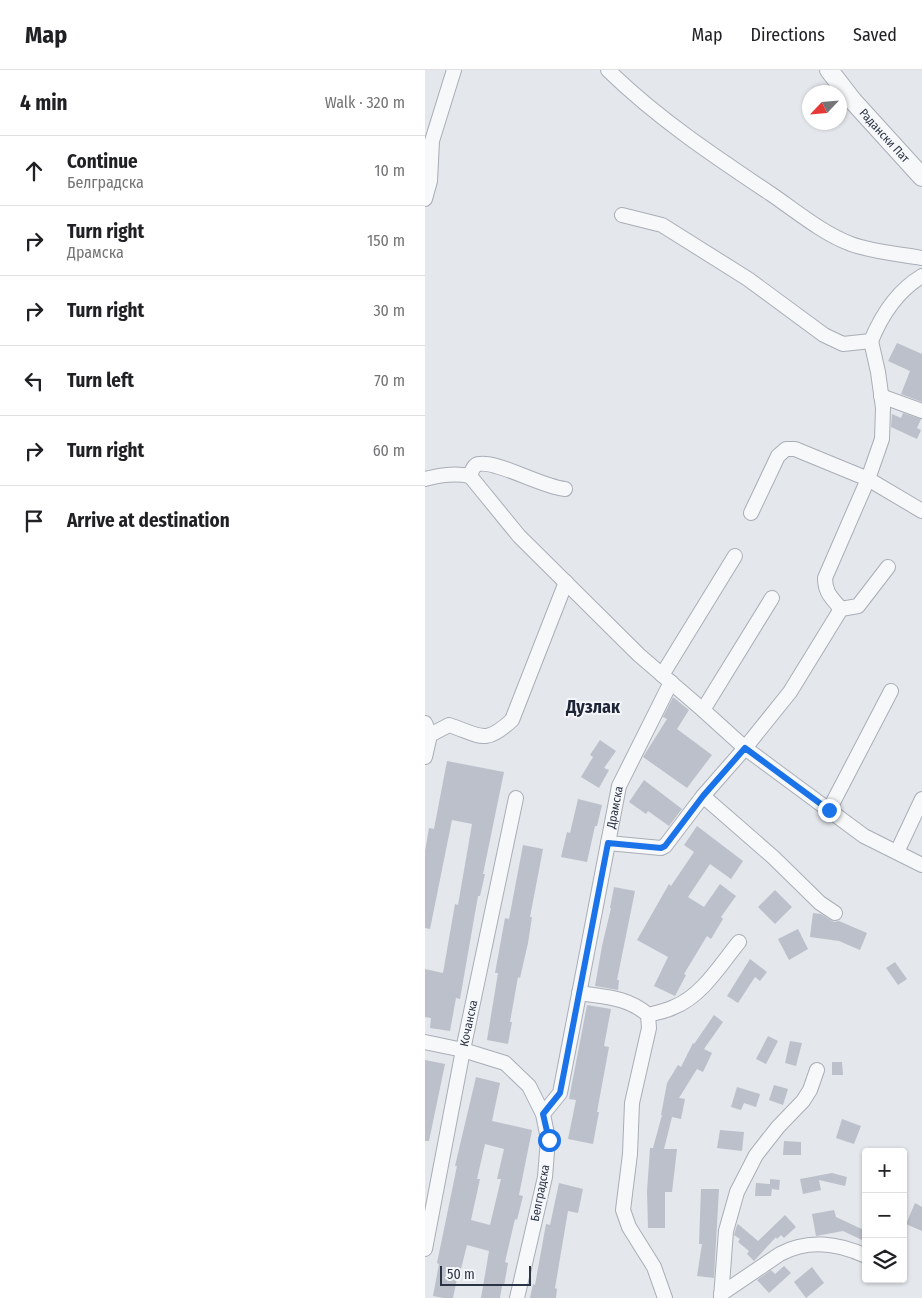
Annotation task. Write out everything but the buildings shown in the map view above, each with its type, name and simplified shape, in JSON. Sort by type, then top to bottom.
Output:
[{"type":"street","points":[[425,199],[430,181],[432,141],[454,70]]},
{"type":"street","points":[[607,70],[634,95],[704,149],[826,232],[852,244],[922,258]]},
{"type":"street","name":"Радански Пат","points":[[829,70],[853,101],[922,177]]},
{"type":"street","points":[[622,215],[662,225],[747,279],[824,335],[843,344],[871,341]]},
{"type":"street","points":[[841,609],[828,594],[825,587],[825,578],[868,479],[882,439],[883,408],[871,341],[876,328],[892,302],[908,284],[922,276]]},
{"type":"street","points":[[881,396],[922,411]]},
{"type":"street","points":[[751,513],[778,456],[786,449],[795,449],[868,479],[922,511]]},
{"type":"street","points":[[470,476],[473,467],[479,464],[491,465],[549,486],[565,488]]},
{"type":"street","points":[[425,479],[447,474],[470,476],[519,536],[639,655],[745,748],[864,836],[922,865]]},
{"type":"street","name":"Драмска","points":[[543,1114],[560,1093],[619,786],[667,678],[735,556]]},
{"type":"street","points":[[608,843],[661,848],[665,846],[703,796],[790,692],[841,609],[858,606],[888,568]]},
{"type":"street","points":[[425,757],[427,729],[449,725],[476,736],[488,737],[500,731],[512,720],[567,582]]},
{"type":"street","points":[[703,710],[772,598]]},
{"type":"street","points":[[829,810],[891,691]]},
{"type":"street","points":[[703,796],[773,857],[820,903],[835,913]]},
{"type":"street","name":"Кочанска","points":[[425,1249],[463,1050],[516,798]]},
{"type":"street","points":[[897,852],[922,799]]},
{"type":"street","points":[[648,1015],[674,1007],[691,996],[707,982],[739,942]]},
{"type":"street","points":[[579,994],[623,1000],[639,1006],[648,1015],[649,1028],[632,1103],[630,1154],[623,1210],[629,1228],[654,1268],[665,1298]]},
{"type":"street","name":"Белградска","points":[[425,1042],[463,1050],[505,1063],[529,1086],[543,1114],[549,1140],[545,1177],[517,1298]]},
{"type":"street","points":[[721,1296],[726,1231],[737,1192],[756,1155],[778,1127],[803,1101],[810,1090],[817,1070]]},
{"type":"street","points":[[721,1296],[789,1249],[807,1244],[834,1245],[862,1255]]},
{"type":"district","name":"Дузлак","points":[[593,707]]},
{"type":"route","points":[[549,1140],[543,1114],[560,1093],[608,843],[661,848],[665,846],[703,796],[745,748],[829,810]]}]
